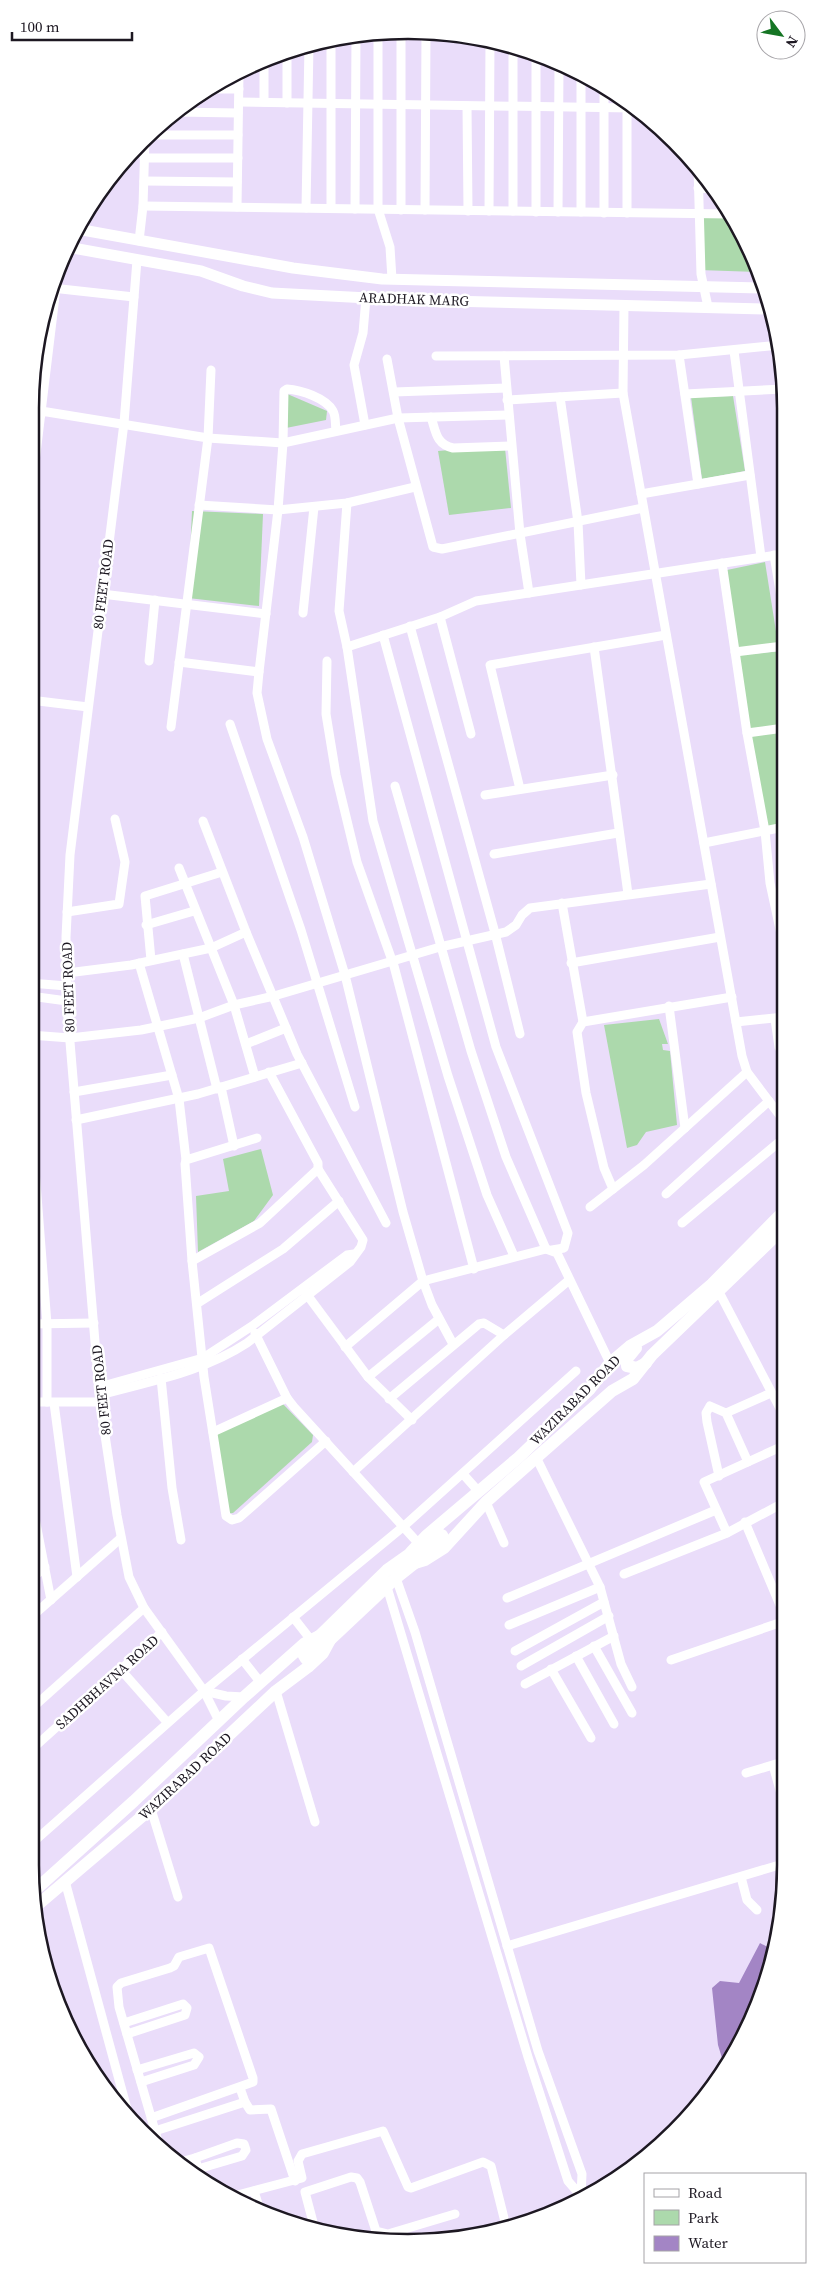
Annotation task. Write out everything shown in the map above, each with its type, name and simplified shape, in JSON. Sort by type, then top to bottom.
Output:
[{"type":"highway","name":"WAZIRABAD ROAD","points":[[415,1553],[425,1560],[444,1548],[482,1497],[589,1390],[610,1363],[630,1346],[657,1331],[712,1284],[777,1218]]},
{"type":"highway","name":"WAZIRABAD ROAD","points":[[320,1639],[381,1575],[415,1553],[482,1497],[536,1457],[612,1392],[633,1379],[646,1363],[777,1235]]},
{"type":"highway","points":[[642,1340],[626,1363],[630,1367],[636,1368],[646,1363]]},
{"type":"highway","name":"WAZIRABAD ROAD","points":[[40,1886],[134,1801],[244,1697],[391,1582],[415,1553]]},
{"type":"highway","name":"WAZIRABAD ROAD","points":[[41,1902],[148,1811],[276,1691],[323,1653],[320,1639]]},
{"type":"main road","name":"ARADHAK MARG","points":[[84,231],[293,268],[374,278],[758,288]]},
{"type":"main road","name":"ARADHAK MARG","points":[[75,249],[201,271],[243,286],[272,293],[370,298],[764,309]]},
{"type":"main road","points":[[370,298],[374,278]]},
{"type":"street","points":[[401,39],[401,210]]},
{"type":"street","points":[[378,40],[378,209],[390,247],[392,279]]},
{"type":"street","points":[[425,210],[426,40]]},
{"type":"street","points":[[355,209],[356,43]]},
{"type":"street","points":[[331,47],[331,208]]},
{"type":"street","points":[[489,211],[490,48]]},
{"type":"street","points":[[306,208],[309,52]]},
{"type":"street","points":[[512,53],[513,211]]},
{"type":"street","points":[[287,59],[287,103]]},
{"type":"street","points":[[536,62],[536,212]]},
{"type":"street","points":[[264,68],[264,102]]},
{"type":"street","points":[[558,212],[559,72]]},
{"type":"street","points":[[237,208],[239,80]]},
{"type":"street","points":[[581,82],[581,212]]},
{"type":"street","points":[[221,89],[239,89]]},
{"type":"street","points":[[604,95],[604,213]]},
{"type":"street","points":[[239,102],[622,107]]},
{"type":"street","points":[[467,106],[468,211]]},
{"type":"street","points":[[187,112],[238,113]]},
{"type":"street","points":[[628,112],[628,213]]},
{"type":"street","points":[[160,135],[238,135]]},
{"type":"street","points":[[139,241],[143,206],[144,150]]},
{"type":"street","points":[[144,158],[238,158]]},
{"type":"street","points":[[698,179],[698,214],[704,287],[708,307]]},
{"type":"street","points":[[144,181],[237,182]]},
{"type":"street","points":[[698,188],[704,188]]},
{"type":"street","points":[[143,206],[722,214]]},
{"type":"street","name":"80 FEET ROAD","points":[[137,260],[124,423],[70,855],[67,912],[67,1001],[100,1394],[121,1538],[129,1577],[144,1608],[204,1691]]},
{"type":"street","points":[[58,288],[134,297]]},
{"type":"street","points":[[365,424],[354,365],[370,298]]},
{"type":"street","points":[[624,305],[624,394],[654,575],[742,1056],[747,1072],[777,1112]]},
{"type":"street","points":[[39,427],[52,309]]},
{"type":"street","points":[[436,356],[679,355],[772,346]]},
{"type":"street","points":[[734,351],[761,557]]},
{"type":"street","points":[[679,355],[698,484]]},
{"type":"street","points":[[504,356],[520,534],[529,593]]},
{"type":"street","points":[[387,359],[398,418],[415,487],[431,544],[437,550],[643,508]]},
{"type":"street","points":[[171,727],[208,438],[211,370]]},
{"type":"street","points":[[336,430],[334,416],[329,406],[305,393],[287,388],[282,395],[283,443],[278,510],[256,694],[267,739],[303,838],[345,975],[403,1212],[422,1281],[453,1344]]},
{"type":"street","points":[[394,392],[506,388]]},
{"type":"street","points":[[685,394],[776,389]]},
{"type":"street","points":[[507,400],[624,394]]},
{"type":"street","points":[[560,397],[578,522],[581,586]]},
{"type":"street","points":[[41,413],[124,423],[208,438],[283,443],[398,418],[508,415]]},
{"type":"street","points":[[431,417],[438,439],[445,446],[453,448],[511,446]]},
{"type":"street","points":[[640,494],[750,475]]},
{"type":"street","points":[[199,505],[278,510],[347,503],[415,487]]},
{"type":"street","points":[[347,503],[339,600],[341,627],[347,647],[373,822],[448,1076],[487,1195],[514,1256]]},
{"type":"street","points":[[303,613],[314,507]]},
{"type":"street","points":[[347,647],[440,617],[476,601],[654,575],[777,554]]},
{"type":"street","points":[[722,563],[747,733],[765,832],[770,883],[777,916]]},
{"type":"street","points":[[102,594],[266,614]]},
{"type":"street","points":[[149,661],[155,600]]},
{"type":"street","points":[[440,617],[471,734]]},
{"type":"street","points":[[410,626],[495,933],[520,1034]]},
{"type":"street","points":[[345,1347],[422,1281],[474,1269],[514,1256],[564,1248],[568,1233],[496,1047],[383,635]]},
{"type":"street","points":[[520,789],[490,665],[666,635]]},
{"type":"street","points":[[594,647],[613,775],[618,833],[628,894]]},
{"type":"street","points":[[735,652],[777,647]]},
{"type":"street","points":[[327,660],[326,714],[334,767],[357,862],[392,961],[474,1269]]},
{"type":"street","points":[[179,662],[259,672]]},
{"type":"street","points":[[39,701],[88,708]]},
{"type":"street","points":[[230,724],[318,982],[355,1108]]},
{"type":"street","points":[[747,733],[777,729]]},
{"type":"street","points":[[486,795],[613,775]]},
{"type":"street","points":[[395,786],[471,1052],[506,1157],[549,1250],[556,1253],[568,1281],[610,1363]]},
{"type":"street","points":[[67,912],[119,904],[125,862],[115,819]]},
{"type":"street","points":[[204,821],[222,872],[286,1028],[302,1063],[386,1223]]},
{"type":"street","points":[[704,843],[777,829]]},
{"type":"street","points":[[494,854],[618,833]]},
{"type":"street","points":[[179,868],[194,911],[234,1005],[255,1077]]},
{"type":"street","points":[[151,960],[146,925],[145,896],[222,872]]},
{"type":"street","points":[[39,1036],[70,1038],[156,1027],[199,1018],[234,1005],[274,996],[440,947],[512,929],[530,908],[711,884]]},
{"type":"street","points":[[562,903],[583,1022],[577,1032],[586,1093],[604,1168],[613,1189]]},
{"type":"street","points":[[146,925],[194,911]]},
{"type":"street","points":[[67,973],[140,963],[211,948],[246,932]]},
{"type":"street","points":[[572,963],[720,937]]},
{"type":"street","points":[[183,954],[234,1146]]},
{"type":"street","points":[[140,963],[156,1027],[178,1099],[186,1160],[185,1170],[192,1261],[203,1362],[226,1516],[232,1520],[239,1518],[326,1441]]},
{"type":"street","points":[[39,983],[67,986]]},
{"type":"street","points":[[39,997],[67,1001]]},
{"type":"street","points":[[583,1022],[669,1006],[732,997]]},
{"type":"street","points":[[669,1006],[685,1128]]},
{"type":"street","points":[[736,1022],[777,1018]]},
{"type":"street","points":[[246,1044],[286,1028]]},
{"type":"street","points":[[76,1120],[178,1099],[302,1063]]},
{"type":"street","points":[[100,1394],[229,1355],[256,1336],[347,1256],[354,1254],[361,1247],[363,1240],[318,1169],[318,1163],[269,1072]]},
{"type":"street","points":[[590,1207],[685,1128],[747,1072]]},
{"type":"street","points":[[74,1092],[172,1075]]},
{"type":"street","points":[[666,1194],[769,1101]]},
{"type":"street","points":[[186,1160],[258,1138]]},
{"type":"street","points":[[682,1223],[777,1144]]},
{"type":"street","points":[[192,1261],[260,1223],[318,1169]]},
{"type":"street","points":[[198,1303],[283,1249],[339,1201]]},
{"type":"street","points":[[39,1221],[51,1402],[77,1577]]},
{"type":"street","points":[[353,1472],[504,1335],[568,1281]]},
{"type":"street","points":[[719,1292],[777,1404]]},
{"type":"street","points":[[39,1402],[51,1402],[100,1394],[161,1378],[203,1362],[252,1326],[305,1293]]},
{"type":"street","points":[[305,1293],[368,1377],[412,1420]]},
{"type":"street","points":[[368,1377],[440,1319]]},
{"type":"street","points":[[39,1324],[94,1323]]},
{"type":"street","points":[[389,1399],[479,1324],[484,1323],[504,1335]]},
{"type":"street","points":[[252,1326],[287,1398],[404,1526],[415,1553]]},
{"type":"street","points":[[39,1838],[167,1722],[404,1526],[576,1371]]},
{"type":"street","points":[[161,1378],[172,1488],[181,1540]]},
{"type":"street","points":[[726,1413],[771,1393]]},
{"type":"street","points":[[213,1432],[287,1398]]},
{"type":"street","points":[[719,1476],[706,1413],[710,1406],[726,1413],[748,1462]]},
{"type":"street","points":[[727,1533],[704,1482],[777,1449]]},
{"type":"street","points":[[536,1457],[600,1587],[620,1664],[632,1687]]},
{"type":"street","points":[[463,1474],[482,1497],[504,1543]]},
{"type":"street","points":[[624,1574],[727,1533],[777,1506]]},
{"type":"street","points":[[507,1598],[716,1510]]},
{"type":"street","points":[[745,1522],[777,1596]]},
{"type":"street","points":[[39,1537],[51,1600]]},
{"type":"street","points":[[39,1610],[121,1538]]},
{"type":"street","points":[[39,1572],[45,1567]]},
{"type":"street","points":[[391,1582],[414,1632],[538,2051],[582,2174],[581,2191]]},
{"type":"street","points":[[391,1582],[483,1907],[528,2057],[568,2181],[578,2193]]},
{"type":"street","points":[[509,1625],[600,1587]]},
{"type":"street","points":[[515,1651],[604,1602]]},
{"type":"street","points":[[39,1702],[144,1608]]},
{"type":"street","points":[[521,1666],[609,1616]]},
{"type":"street","points":[[293,1617],[320,1639]]},
{"type":"street","points":[[671,1660],[777,1624]]},
{"type":"street","name":"SADHBHAVNA ROAD","points":[[39,1743],[162,1632]]},
{"type":"street","points":[[525,1684],[614,1636]]},
{"type":"street","points":[[594,1646],[632,1714]]},
{"type":"street","points":[[576,1656],[614,1724]]},
{"type":"street","points":[[242,1659],[261,1683]]},
{"type":"street","points":[[551,1669],[591,1738]]},
{"type":"street","points":[[121,1670],[167,1722]]},
{"type":"street","points":[[204,1691],[226,1696],[244,1697]]},
{"type":"street","points":[[204,1691],[219,1721]]},
{"type":"street","points":[[276,1691],[315,1822]]},
{"type":"street","points":[[746,1773],[777,1764]]},
{"type":"street","points":[[774,1765],[777,1777]]},
{"type":"street","points":[[148,1811],[178,1897]]},
{"type":"street","points":[[507,1946],[777,1867]]},
{"type":"street","points":[[741,1877],[747,1900],[757,1910]]},
{"type":"street","points":[[65,1881],[125,2103]]},
{"type":"street","points":[[483,1907],[495,1904]]},
{"type":"street","points":[[151,2118],[240,2088],[250,2084],[253,2078],[209,1948],[179,1957],[174,1966],[170,1968],[121,1983],[116,1992],[119,2007],[151,2118],[156,2135]]},
{"type":"street","points":[[124,2023],[183,2004],[188,2008],[185,2015],[127,2034]]},
{"type":"street","points":[[102,2012],[119,2007]]},
{"type":"street","points":[[137,2070],[194,2053],[199,2057],[194,2065],[141,2082]]},
{"type":"street","points":[[240,2088],[250,2110],[271,2109],[298,2179],[306,2192],[313,2222]]},
{"type":"street","points":[[155,2130],[245,2102]]},
{"type":"street","points":[[298,2179],[298,2161],[302,2154],[383,2131],[408,2188],[483,2162],[488,2163],[491,2166],[505,2222]]},
{"type":"street","points":[[186,2160],[237,2143],[241,2143],[245,2147],[245,2154],[242,2156],[199,2170]]},
{"type":"street","points":[[195,2158],[198,2168]]},
{"type":"street","points":[[306,2192],[351,2177],[357,2178],[376,2231],[380,2233]]},
{"type":"street","points":[[242,2194],[298,2179]]},
{"type":"street","points":[[254,2191],[257,2202]]},
{"type":"street","points":[[390,2233],[455,2214]]},
{"type":"green space","points":[[700,216],[723,216],[751,272],[699,270]]},
{"type":"green space","points":[[285,393],[327,411],[326,420],[281,429]]},
{"type":"green space","points":[[733,396],[745,471],[702,479],[691,397]]},
{"type":"green space","points":[[505,448],[511,508],[449,515],[438,451]]},
{"type":"green space","points":[[192,511],[263,514],[259,606],[188,598]]},
{"type":"green space","points":[[765,562],[777,644],[737,648],[727,570]]},
{"type":"green space","points":[[777,652],[777,726],[749,729],[738,655]]},
{"type":"green space","points":[[777,731],[777,827],[766,829],[750,735]]},
{"type":"green space","points":[[659,1019],[668,1044],[662,1044],[663,1050],[670,1051],[677,1125],[646,1132],[637,1145],[627,1148],[604,1025]]},
{"type":"green space","points":[[261,1149],[273,1195],[254,1221],[198,1252],[196,1196],[229,1191],[223,1159]]},
{"type":"green space","points":[[283,1404],[313,1435],[312,1442],[233,1513],[224,1514],[210,1435]]},
{"type":"water","points":[[760,1943],[768,1947],[758,1984],[739,2028],[722,2059],[718,2045],[712,1988],[720,1981],[739,1983]]}]
